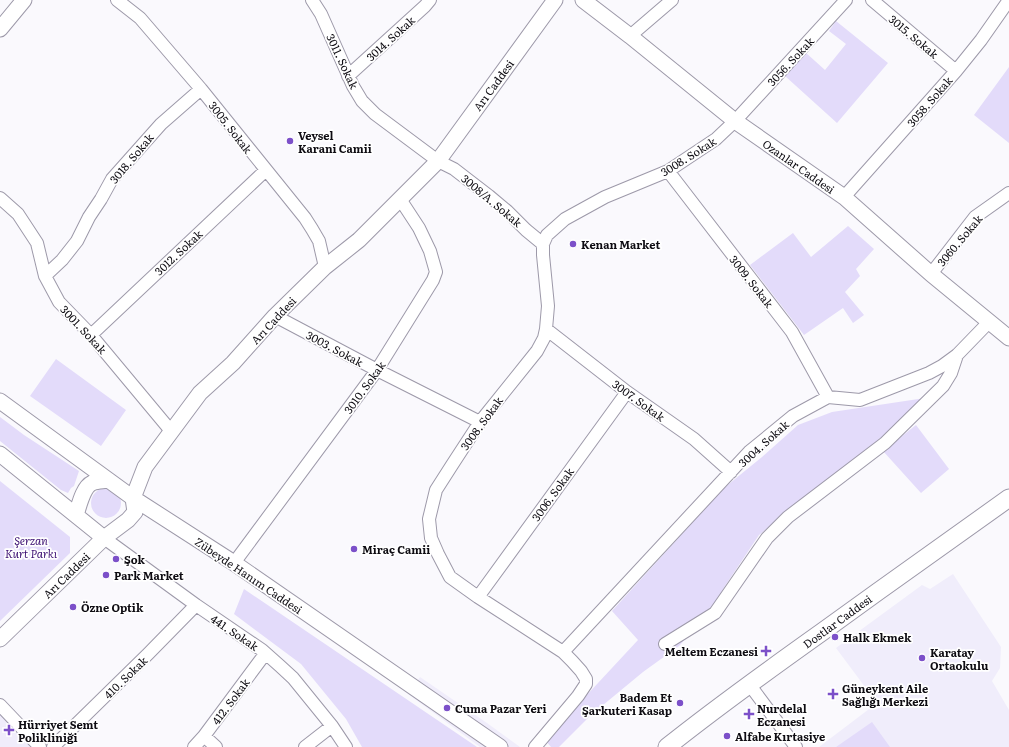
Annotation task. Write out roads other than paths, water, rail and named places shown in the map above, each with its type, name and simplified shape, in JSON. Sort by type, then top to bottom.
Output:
[{"type":"main road","name":"Dostlar Caddesi","points":[[667,747],[749,684],[1009,498]]},
{"type":"street","points":[[0,29],[24,0]]},
{"type":"street","name":"3005. Sokak","points":[[117,0],[140,18],[201,89],[312,229],[319,242],[325,267]]},
{"type":"street","name":"3011. Sokak","points":[[312,0],[321,14],[348,76],[362,101],[374,114],[438,161]]},
{"type":"street","name":"3014. Sokak","points":[[348,76],[426,6],[430,0]]},
{"type":"street","name":"Arı Caddesi","points":[[0,640],[104,538],[128,520],[135,512],[133,498],[145,467],[200,393],[233,363],[275,316],[325,267],[359,240],[438,161],[555,0]]},
{"type":"street","name":"Ozanlar Caddesi","points":[[583,0],[735,121],[844,197],[931,274],[1009,338]]},
{"type":"street","points":[[630,36],[672,0]]},
{"type":"street","name":"3056. Sokak","points":[[735,121],[846,0]]},
{"type":"street","name":"3015. Sokak","points":[[872,0],[956,71]]},
{"type":"street","name":"3058. Sokak","points":[[844,197],[956,71],[981,40],[1009,0]]},
{"type":"street","name":"3018. Sokak","points":[[45,276],[62,260],[77,241],[112,179],[161,124],[201,89]]},
{"type":"street","name":"3008. Sokak","points":[[534,747],[578,696],[586,684],[586,679],[581,671],[562,652],[450,577],[431,538],[429,519],[436,490],[480,422],[537,351],[544,338],[548,306],[543,244],[547,235],[565,219],[604,197],[668,171],[716,139],[735,121]]},
{"type":"street","name":"3008/A. Sokak","points":[[438,161],[454,169],[489,196],[543,244]]},
{"type":"street","name":"3012. Sokak","points":[[91,335],[266,170]]},
{"type":"street","name":"3009. Sokak","points":[[668,171],[792,332],[828,397]]},
{"type":"street","name":"3060. Sokak","points":[[931,274],[975,217],[1009,193]]},
{"type":"street","name":"3001. Sokak","points":[[0,198],[18,214],[37,243],[45,276],[59,302],[91,335],[171,431]]},
{"type":"street","name":"3010. Sokak","points":[[234,563],[377,370],[433,280],[436,272],[430,251],[419,228],[400,199]]},
{"type":"street","name":"3003. Sokak","points":[[275,316],[480,422]]},
{"type":"street","points":[[828,397],[860,400],[929,373],[957,355],[989,322]]},
{"type":"street","name":"3007. Sokak","points":[[546,329],[627,392],[694,439],[731,472]]},
{"type":"street","points":[[665,644],[715,613],[766,538],[788,517],[884,444],[943,386],[951,373],[957,355]]},
{"type":"street","name":"3006. Sokak","points":[[478,597],[627,392]]},
{"type":"street","name":"3004. Sokak","points":[[562,652],[749,452],[793,416],[828,397]]},
{"type":"street","name":"Zübeyde Hanım Caddesi","points":[[0,401],[133,498],[234,563],[500,747]]},
{"type":"street","points":[[0,454],[104,538]]},
{"type":"street","points":[[76,515],[86,487],[91,483],[108,480]]},
{"type":"street","name":"441. Sokak","points":[[104,538],[266,654],[280,666],[292,678],[332,726],[346,747]]},
{"type":"street","name":"410. Sokak","points":[[53,747],[196,605]]},
{"type":"street","name":"412. Sokak","points":[[194,747],[266,654]]},
{"type":"street","points":[[749,684],[796,747]]},
{"type":"street","points":[[0,705],[40,747]]},
{"type":"street","points":[[305,747],[332,726]]},
{"type":"street","points":[[204,736],[216,747]]},
{"type":"place","name":"Veysel Karani Camii","points":[[290,141]]},
{"type":"place","name":"Kenan Market","points":[[573,244]]},
{"type":"place","name":"Miraç Camii","points":[[354,549]]},
{"type":"place","name":"Şok","points":[[116,559]]},
{"type":"place","name":"Park Market","points":[[106,575]]},
{"type":"place","name":"Özne Optik","points":[[73,607]]},
{"type":"place","name":"Halk Ekmek","points":[[835,637]]},
{"type":"place","name":"Meltem Eczanesi","points":[[766,651]]},
{"type":"place","name":"Karatay Ortaokulu","points":[[922,658]]},
{"type":"place","name":"Güneykent Aile Sağlığı Merkezi","points":[[833,694]]},
{"type":"place","name":"Badem Et Şarkuteri Kasap","points":[[680,703]]},
{"type":"place","name":"Cuma Pazar Yeri","points":[[447,708]]},
{"type":"place","name":"Nurdelal Eczanesi","points":[[749,714]]},
{"type":"place","name":"Hürriyet Semt Polikliniği","points":[[9,730]]},
{"type":"place","name":"Alfabe Kırtasiye","points":[[727,736]]},
{"type":"park label","name":"Şerzan Kurt Parkı","points":[[31,546]]}]
